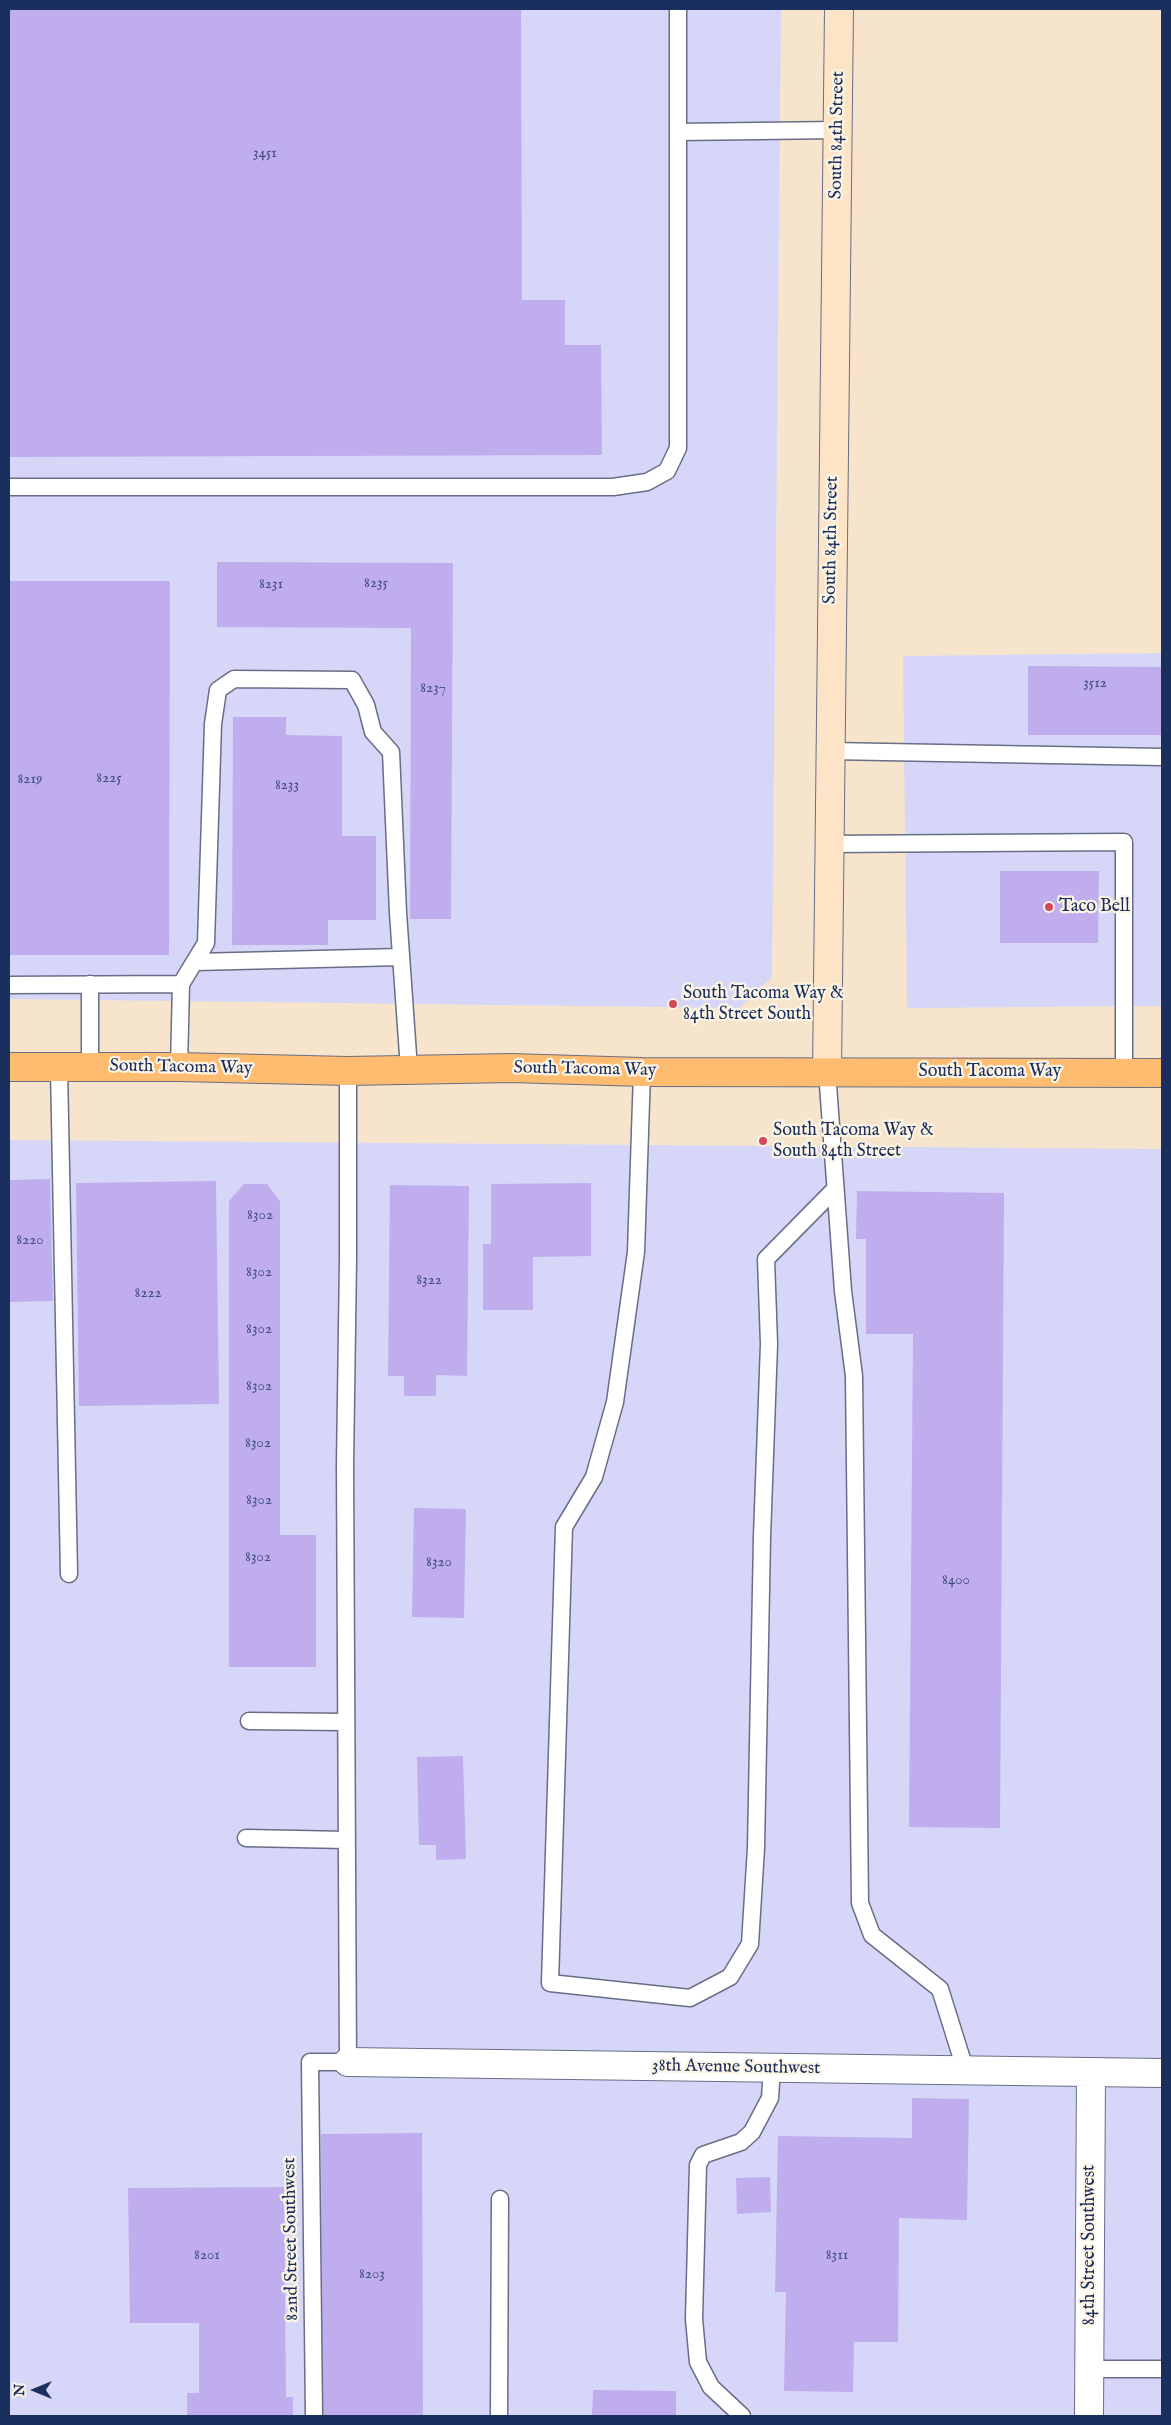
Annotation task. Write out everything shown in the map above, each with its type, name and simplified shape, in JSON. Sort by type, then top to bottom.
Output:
[{"type":"main road","name":"South 84th Street","points":[[827,1071],[828,844],[839,9]]},
{"type":"main road","name":"South Tacoma Way","points":[[9,1067],[179,1067],[348,1071],[511,1068],[642,1072],[1162,1073]]},
{"type":"street","name":"38th Avenue Southwest","points":[[348,2062],[966,2072],[1162,2073]]},
{"type":"street","name":"84th Street Southwest","points":[[1089,2416],[1091,2073]]},
{"type":"lane","points":[[9,487],[613,487],[647,482],[667,471],[678,448],[678,9]]},
{"type":"lane","points":[[678,132],[838,130]]},
{"type":"lane","points":[[179,1067],[182,984],[206,943],[213,724],[218,690],[234,679],[352,680],[366,705],[373,732],[391,752],[401,957],[409,1069]]},
{"type":"lane","points":[[830,751],[1162,757]]},
{"type":"lane","points":[[828,844],[1124,842],[1124,1072]]},
{"type":"lane","points":[[195,962],[401,957]]},
{"type":"lane","points":[[90,984],[90,1067]]},
{"type":"lane","points":[[9,985],[182,984]]},
{"type":"lane","points":[[59,1068],[69,1574]]},
{"type":"lane","points":[[348,1071],[345,1722],[348,2062]]},
{"type":"lane","points":[[827,1071],[842,1291],[854,1376],[860,1903],[872,1936],[940,1989],[966,2072]]},
{"type":"lane","points":[[642,1072],[636,1252],[615,1402],[594,1477],[564,1527],[550,1982],[690,1998],[730,1977],[750,1944],[756,1848],[762,1537],[769,1344],[766,1259],[835,1189]]},
{"type":"lane","points":[[249,1721],[345,1722]]},
{"type":"lane","points":[[246,1838],[346,1840]]},
{"type":"lane","name":"38th Avenue Southwest","points":[[310,2062],[348,2062]]},
{"type":"lane","name":"82nd Street Southwest","points":[[310,2062],[314,2416]]},
{"type":"lane","points":[[742,2416],[711,2388],[698,2362],[694,2319],[698,2165],[703,2155],[740,2142],[752,2132],[770,2098],[772,2068]]},
{"type":"lane","points":[[499,2416],[500,2199]]},
{"type":"lane","points":[[1089,2369],[1162,2369]]},
{"type":"shaded area","points":[[9,9],[781,9],[772,977],[739,1008],[9,999]]},
{"type":"shaded area","points":[[1162,653],[1162,1006],[907,1008],[903,656]]},
{"type":"shaded area","points":[[9,1140],[1162,1149],[1162,2416],[9,2416]]},
{"type":"building","points":[[9,9],[521,9],[522,300],[565,300],[565,345],[601,345],[602,455],[9,457]]},
{"type":"building","points":[[217,562],[453,563],[451,919],[410,919],[411,628],[217,627]]},
{"type":"building","points":[[9,581],[170,581],[169,955],[9,955]]},
{"type":"building","points":[[1028,666],[1162,667],[1162,735],[1028,735]]},
{"type":"building","points":[[233,717],[286,717],[286,735],[342,736],[342,836],[376,836],[376,920],[328,920],[328,945],[232,945]]},
{"type":"building","name":"Taco Bell","points":[[1000,871],[1099,871],[1098,943],[1000,943]]},
{"type":"building","points":[[50,1179],[53,1301],[9,1302],[9,1180]]},
{"type":"building","points":[[216,1181],[219,1404],[79,1406],[76,1183]]},
{"type":"building","points":[[591,1183],[591,1256],[533,1257],[533,1310],[483,1310],[483,1244],[491,1244],[491,1184]]},
{"type":"building","points":[[244,1184],[267,1184],[280,1201],[280,1535],[316,1535],[316,1667],[229,1667],[229,1201]]},
{"type":"building","points":[[390,1185],[469,1186],[467,1376],[436,1375],[436,1396],[404,1396],[404,1376],[388,1376]]},
{"type":"building","points":[[857,1191],[1004,1193],[1000,1828],[909,1827],[913,1334],[866,1334],[866,1239],[856,1239]]},
{"type":"building","points":[[414,1508],[466,1509],[464,1618],[412,1617]]},
{"type":"building","points":[[463,1756],[466,1859],[436,1860],[436,1845],[419,1845],[417,1757]]},
{"type":"building","points":[[912,2098],[969,2099],[967,2220],[899,2218],[898,2342],[854,2342],[853,2392],[784,2391],[786,2292],[775,2292],[778,2136],[912,2138]]},
{"type":"building","points":[[422,2133],[423,2416],[322,2416],[321,2134]]},
{"type":"building","points":[[770,2177],[771,2212],[737,2214],[736,2178]]},
{"type":"building","points":[[284,2187],[286,2397],[293,2397],[293,2416],[187,2416],[187,2393],[199,2393],[199,2323],[130,2323],[128,2188]]},
{"type":"building","points":[[593,2390],[676,2391],[676,2416],[592,2416]]},
{"type":"place","name":"Taco Bell","points":[[1049,907]]},
{"type":"place","name":"South Tacoma Way & 84th Street South","points":[[673,1004]]},
{"type":"place","name":"South Tacoma Way & South 84th Street","points":[[763,1141]]}]
